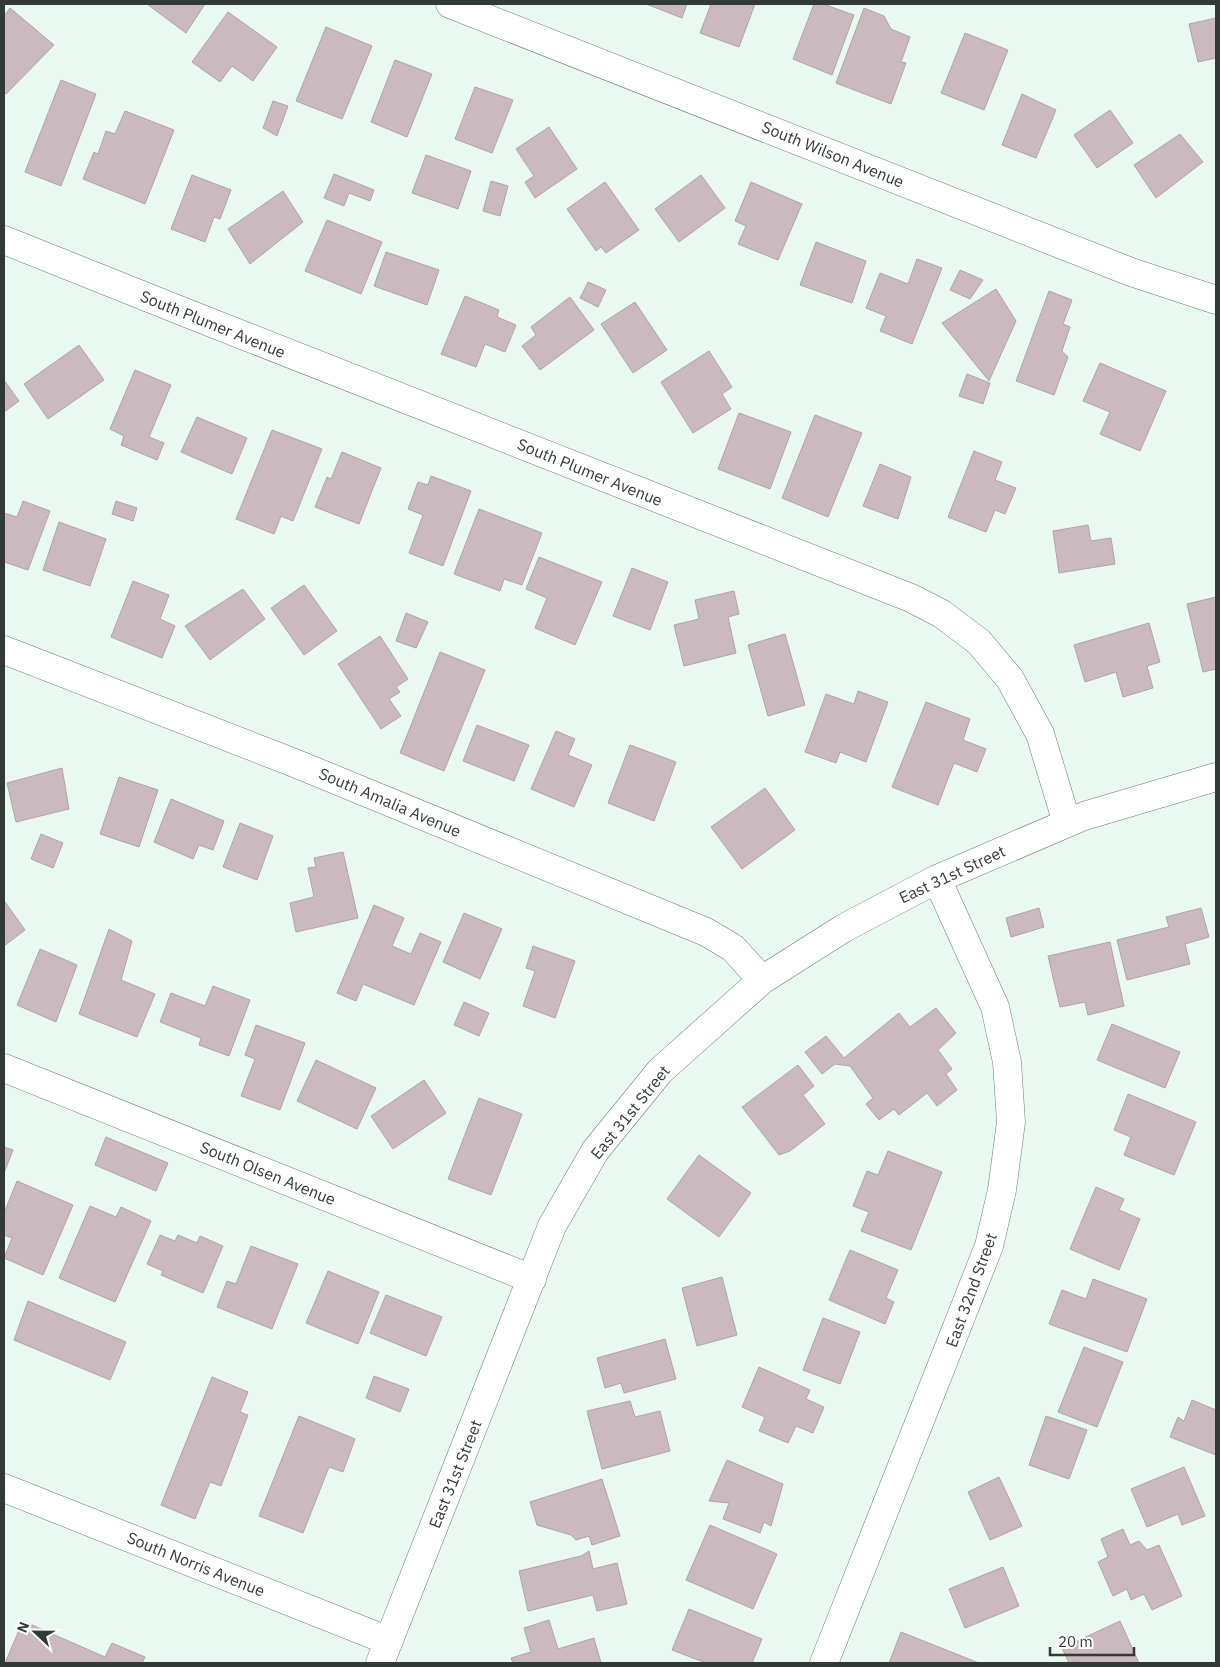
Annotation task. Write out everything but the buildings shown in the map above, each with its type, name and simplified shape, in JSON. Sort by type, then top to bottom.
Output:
[{"type":"street","name":"South Wilson Avenue","points":[[450,4],[1132,272],[1216,300]]},
{"type":"street","name":"South Plumer Avenue","points":[[4,240],[207,322],[911,598],[942,614],[979,642],[1010,679],[1040,734],[1075,819]]},
{"type":"street","name":"South Amalia Avenue","points":[[4,650],[292,762],[706,932],[733,948],[762,980]]},
{"type":"street","points":[[1075,819],[1216,777]]},
{"type":"street","name":"East 31st Street","points":[[384,1652],[552,1226],[595,1151],[660,1071],[762,980],[844,928],[936,879],[1075,819]]},
{"type":"street","name":"East 32nd Street","points":[[824,1663],[990,1246],[1002,1190],[1011,1122],[1007,1062],[995,1007],[936,879]]},
{"type":"street","name":"South Olsen Avenue","points":[[4,1068],[532,1278]]},
{"type":"street","name":"South Norris Avenue","points":[[4,1488],[384,1652]]}]
